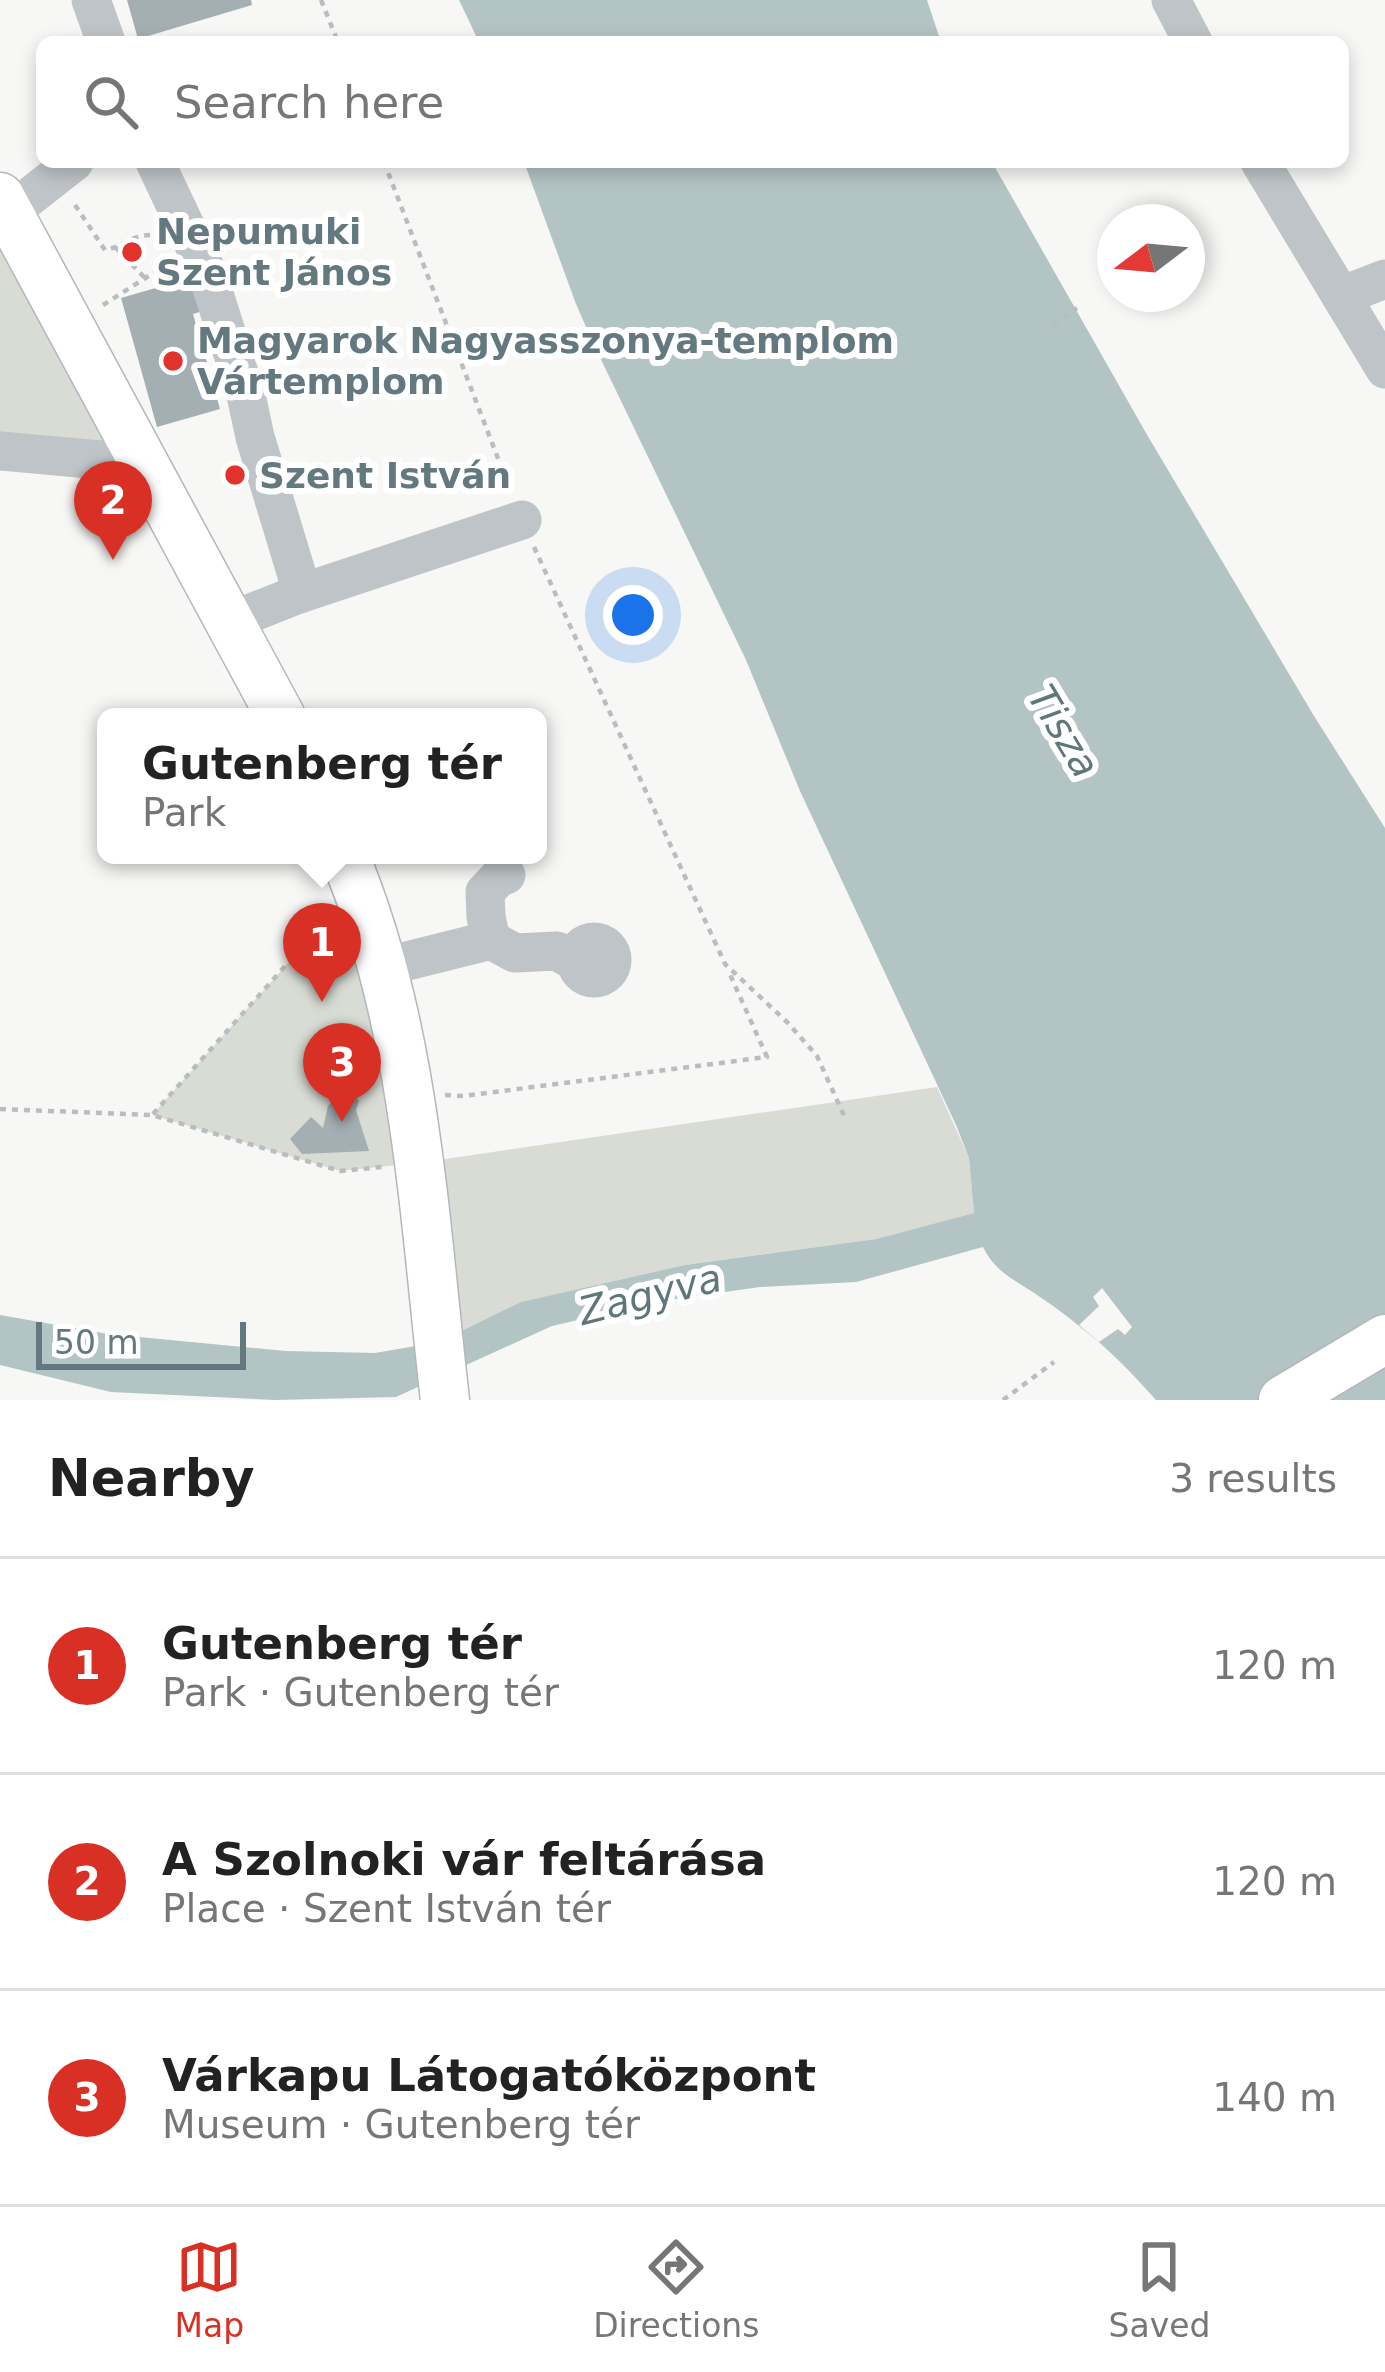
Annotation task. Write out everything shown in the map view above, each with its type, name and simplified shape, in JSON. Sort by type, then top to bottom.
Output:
[{"type":"main road","points":[[3,210],[276,708]]},
{"type":"main road","points":[[350,870],[383,968],[399,1037],[446,1400]]},
{"type":"main road","points":[[1283,1400],[1385,1340]]},
{"type":"street","points":[[92,0],[104,36]]},
{"type":"street","points":[[1171,0],[1190,36]]},
{"type":"street","points":[[3,210],[66,168]]},
{"type":"street","points":[[157,168],[246,395],[299,594]]},
{"type":"street","points":[[1264,168],[1385,369]]},
{"type":"street","points":[[1341,296],[1385,279]]},
{"type":"street","points":[[0,452],[146,464]]},
{"type":"street","points":[[231,621],[521,520]]},
{"type":"street","points":[[491,940],[485,892],[506,874]]},
{"type":"street","points":[[383,968],[491,940],[515,952],[557,951],[576,962]]},
{"type":"path","points":[[321,0],[336,36]]},
{"type":"path","points":[[66,168],[102,248],[111,250],[133,237],[152,235],[167,242],[171,251],[190,257]]},
{"type":"path","points":[[386,168],[521,520],[767,1057],[464,1096]]},
{"type":"path","points":[[115,247],[145,278]]},
{"type":"path","points":[[70,326],[145,278],[190,257]]},
{"type":"path","points":[[1053,324],[1077,308]]},
{"type":"path","points":[[152,1115],[350,870]]},
{"type":"path","points":[[725,964],[817,1056],[845,1120]]},
{"type":"path","points":[[0,1109],[152,1115],[340,1171],[417,1163]]},
{"type":"path","points":[[1003,1400],[1054,1362]]},
{"type":"shaded area","points":[[0,220],[145,464],[0,451]]},
{"type":"shaded area","points":[[357,886],[418,1163],[937,1087],[969,1158],[974,1213],[876,1239],[685,1265],[522,1302],[439,1342],[417,1163],[340,1171],[152,1115]]},
{"type":"water","points":[[459,0],[927,0],[939,36],[476,36]]},
{"type":"water","points":[[526,168],[995,168],[1146,433],[1385,828],[1385,1400],[1156,1400],[1090,1334],[1001,1270],[983,1247],[856,1282],[760,1287],[655,1302],[552,1326],[396,1397],[275,1400],[111,1392],[0,1365],[0,1315],[108,1334],[286,1351],[375,1353],[439,1342],[521,1302],[685,1265],[876,1239],[974,1213],[969,1158],[956,1125],[800,791],[746,660],[576,304]]},
{"type":"pier","points":[[1102,1288],[1132,1327],[1125,1335],[1118,1329],[1099,1342],[1079,1325],[1099,1306],[1093,1297]]},
{"type":"building","points":[[127,0],[251,0],[252,5],[137,36]]},
{"type":"building","name":"Magyarok Nagyasszonya-templom Vártemplom","points":[[183,280],[185,287],[198,283],[206,310],[193,314],[220,409],[157,427],[121,298]]},
{"type":"building","points":[[347,1087],[359,1101],[356,1110],[369,1151],[302,1154],[290,1139],[311,1117],[323,1128],[328,1106]]},
{"type":"place","name":"Nepumuki Szent János","points":[[132,252]]},
{"type":"place","name":"Magyarok Nagyasszonya-templom Vártemplom","points":[[173,361]]},
{"type":"place","name":"Szent István","points":[[235,475]]},
{"type":"place","name":"A Szolnoki vár feltárása","points":[[113,560]]},
{"type":"place","name":"Gutenberg tér","points":[[322,1002]]},
{"type":"place","name":"Várkapu Látogatóközpont","points":[[342,1122]]},
{"type":"water label","name":"Tisza","points":[[1064,731]]},
{"type":"water label","name":"Zagyva","points":[[650,1294]]}]
